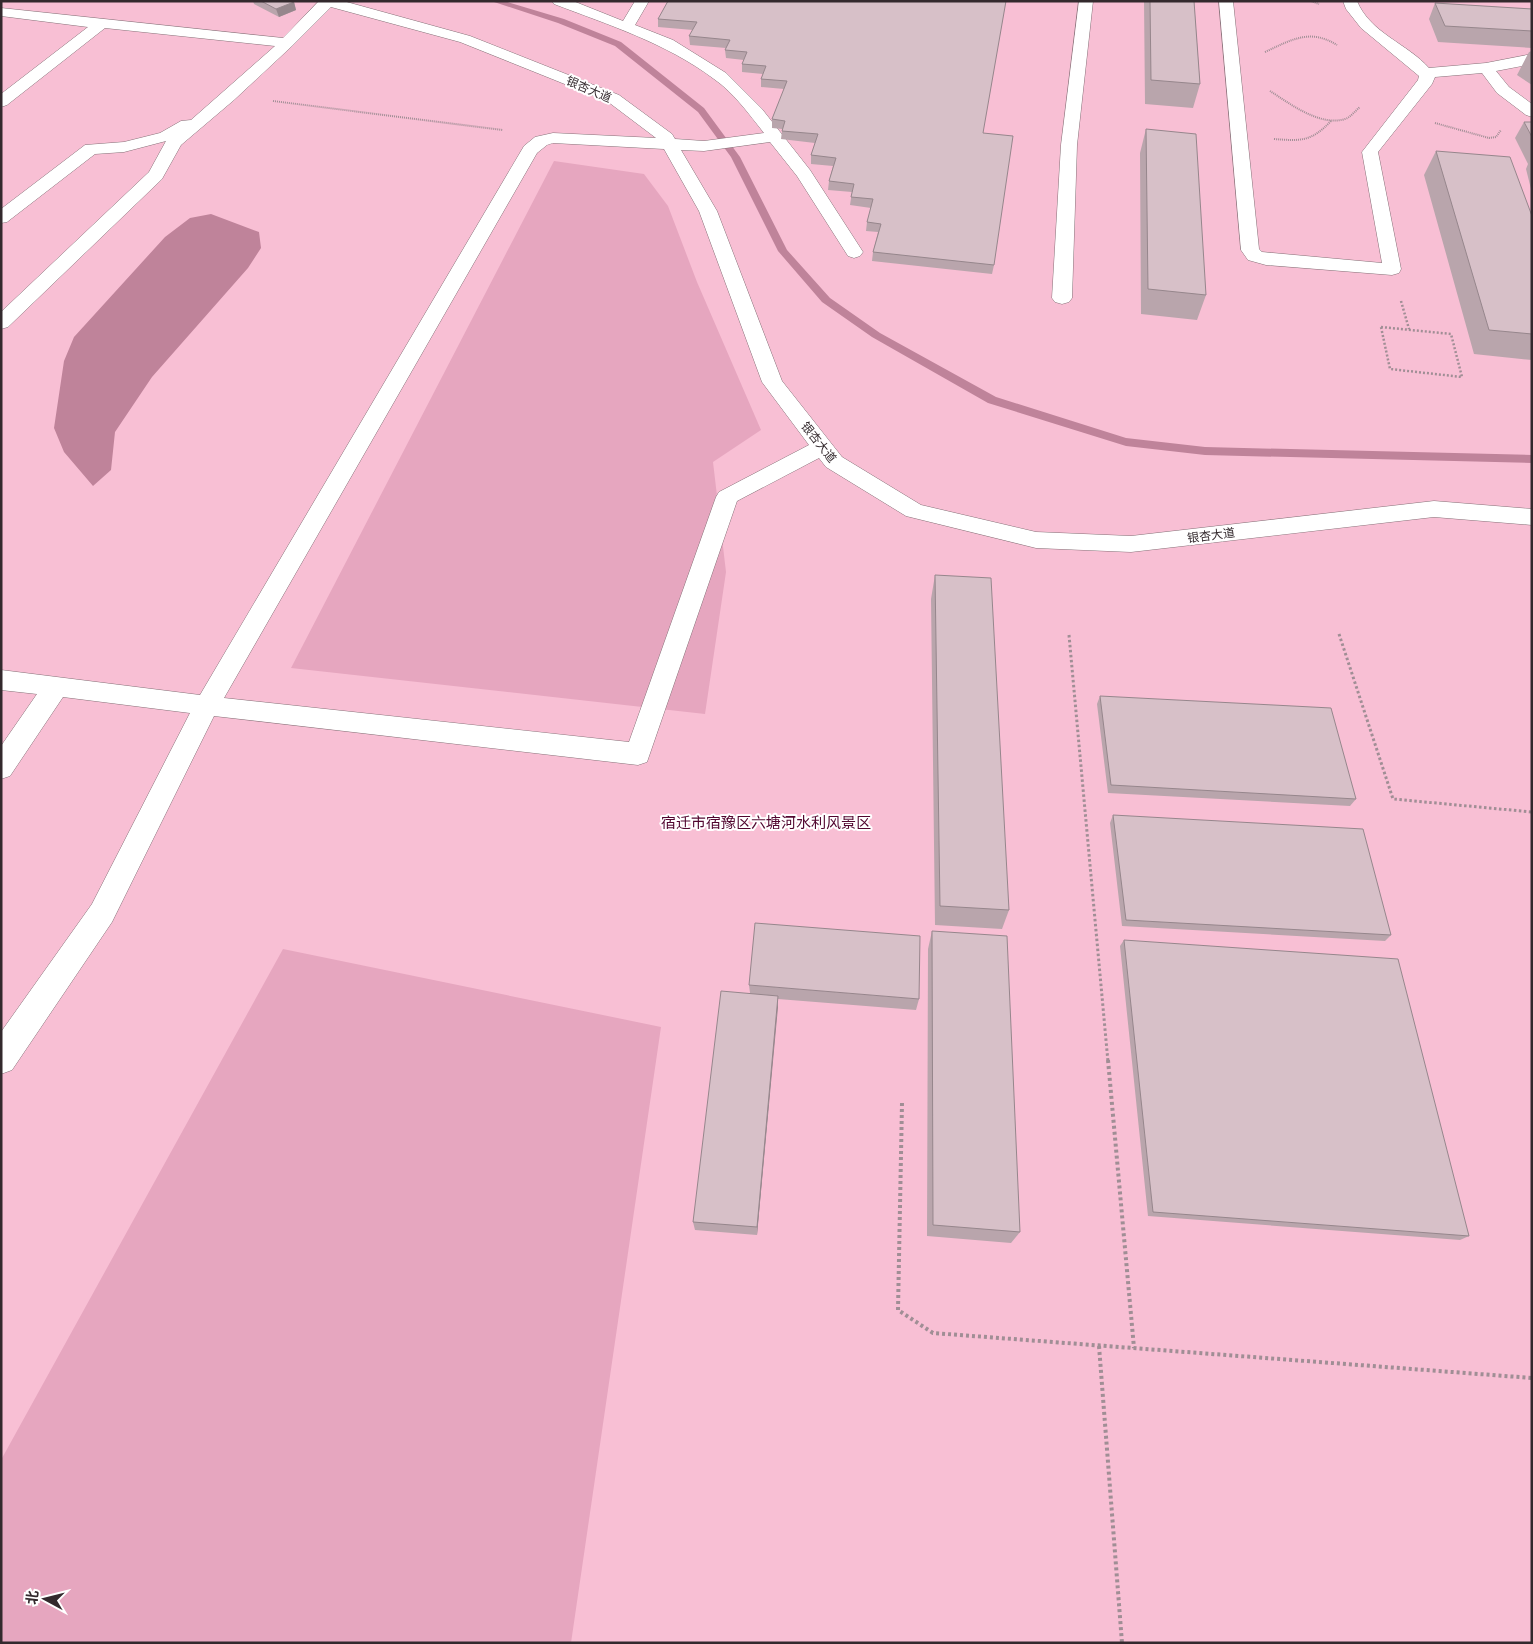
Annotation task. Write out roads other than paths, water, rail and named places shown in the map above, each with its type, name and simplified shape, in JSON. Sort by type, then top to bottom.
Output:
[{"type":"street","points":[[1,323],[156,175],[174,142],[228,97],[287,42],[327,1]]},
{"type":"street","name":"银杏大道","points":[[327,1],[465,39],[613,98],[666,138],[708,211],[772,382],[834,462],[914,511],[1036,540],[1131,544],[1434,509],[1532,517]]},
{"type":"street","points":[[559,1],[668,43],[721,76],[756,112],[804,174],[854,252]]},
{"type":"street","points":[[628,26],[642,1]]},
{"type":"street","points":[[1062,298],[1069,145],[1086,1]]},
{"type":"street","points":[[1226,1],[1250,250],[1255,256],[1392,269],[1370,152],[1426,82],[1426,73]]},
{"type":"street","points":[[1350,1],[1357,16],[1426,73],[1486,68],[1532,59]]},
{"type":"street","points":[[1,12],[287,42]]},
{"type":"street","points":[[1,102],[102,24]]},
{"type":"street","points":[[1486,68],[1503,90],[1532,112]]},
{"type":"street","points":[[1,218],[91,149],[124,147],[166,136],[214,109]]},
{"type":"street","points":[[1,1059],[102,913],[207,705],[530,150],[542,141],[553,138],[670,146],[713,145],[775,136]]},
{"type":"street","points":[[1,680],[638,754],[727,497],[822,447]]},
{"type":"street","points":[[1,768],[56,687]]},
{"type":"waterway","points":[[495,1],[561,21],[618,44],[701,110],[735,157],[783,251],[826,300],[876,335],[992,400],[1126,442],[1205,451],[1532,459]]},
{"type":"park label","name":"宿迁市宿豫区六塘河水利风景区","points":[[766,822]]}]
